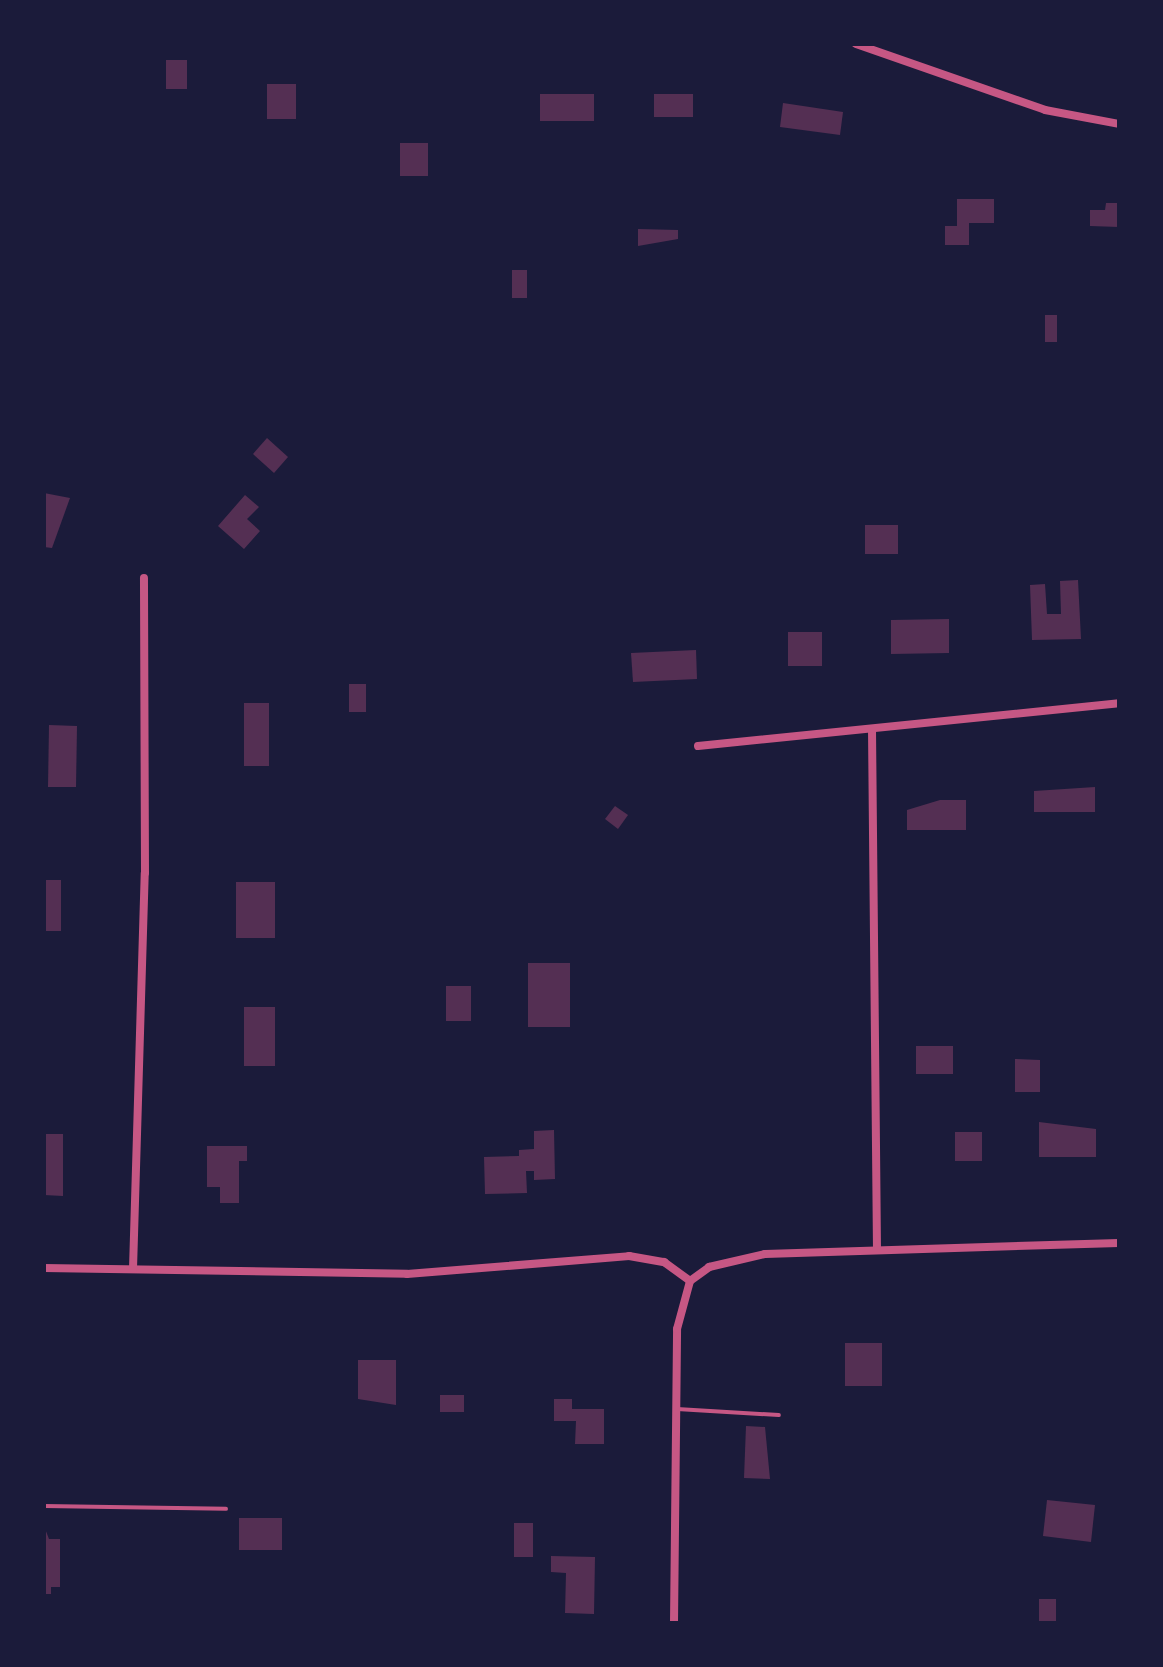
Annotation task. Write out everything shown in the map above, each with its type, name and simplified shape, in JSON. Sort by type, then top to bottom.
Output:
[{"type":"street","points":[[856,44],[1045,110],[1119,124]]},
{"type":"street","points":[[133,1269],[145,873],[144,578]]},
{"type":"street","points":[[698,746],[1119,703]]},
{"type":"street","points":[[872,729],[877,1250]]},
{"type":"street","points":[[674,1623],[677,1329],[690,1281],[709,1267],[765,1254],[1119,1243]]},
{"type":"street","points":[[44,1268],[407,1274],[629,1256],[664,1262],[690,1281]]},
{"type":"lane","points":[[677,1409],[779,1415]]},
{"type":"lane","points":[[44,1506],[226,1509]]},
{"type":"building","points":[[166,60],[187,60],[187,89],[166,89]]},
{"type":"building","points":[[267,84],[296,84],[296,119],[267,119]]},
{"type":"building","points":[[540,94],[594,94],[594,121],[540,121]]},
{"type":"building","points":[[654,94],[693,94],[693,117],[654,117]]},
{"type":"building","points":[[783,103],[843,112],[840,135],[780,127]]},
{"type":"building","points":[[400,143],[428,143],[428,176],[400,176]]},
{"type":"building","points":[[957,199],[994,199],[994,223],[969,223],[969,245],[945,245],[945,226],[957,226]]},
{"type":"building","points":[[1106,203],[1119,203],[1119,227],[1090,226],[1090,210],[1105,210]]},
{"type":"building","points":[[638,229],[678,230],[678,239],[638,246]]},
{"type":"building","points":[[512,270],[527,270],[527,298],[512,298]]},
{"type":"building","points":[[1045,315],[1057,315],[1057,342],[1045,342]]},
{"type":"building","points":[[267,438],[288,457],[274,473],[253,454]]},
{"type":"building","points":[[44,493],[70,498],[52,548],[44,547]]},
{"type":"building","points":[[245,495],[259,507],[247,519],[260,531],[244,549],[218,526]]},
{"type":"building","points":[[865,525],[898,525],[898,554],[865,554]]},
{"type":"building","points":[[1078,580],[1081,639],[1032,640],[1030,585],[1045,584],[1047,614],[1061,614],[1060,581]]},
{"type":"building","points":[[949,619],[949,653],[891,654],[891,620]]},
{"type":"building","points":[[788,632],[822,632],[822,666],[788,666]]},
{"type":"building","points":[[696,650],[697,679],[633,682],[631,653]]},
{"type":"building","points":[[349,684],[366,684],[366,712],[349,712]]},
{"type":"building","points":[[244,703],[269,703],[269,766],[244,766]]},
{"type":"building","points":[[49,725],[77,726],[76,787],[48,787]]},
{"type":"building","points":[[1095,787],[1095,812],[1034,812],[1034,791]]},
{"type":"building","points":[[940,800],[966,800],[966,830],[907,830],[907,810]]},
{"type":"building","points":[[615,806],[628,815],[618,829],[605,819]]},
{"type":"building","points":[[44,880],[61,880],[61,931],[44,931]]},
{"type":"building","points":[[236,882],[275,882],[275,938],[236,938]]},
{"type":"building","points":[[528,963],[570,963],[570,1027],[528,1027]]},
{"type":"building","points":[[446,986],[471,986],[471,1021],[446,1021]]},
{"type":"building","points":[[244,1007],[275,1007],[275,1066],[244,1066]]},
{"type":"building","points":[[916,1046],[953,1046],[953,1074],[916,1074]]},
{"type":"building","points":[[1015,1059],[1040,1060],[1040,1092],[1015,1092]]},
{"type":"building","points":[[1039,1122],[1096,1129],[1096,1157],[1039,1157]]},
{"type":"building","points":[[554,1130],[555,1179],[534,1180],[534,1171],[526,1171],[527,1193],[485,1194],[484,1157],[519,1156],[519,1150],[534,1149],[534,1131]]},
{"type":"building","points":[[955,1132],[982,1132],[982,1161],[955,1161]]},
{"type":"building","points":[[44,1134],[63,1134],[63,1196],[44,1195]]},
{"type":"building","points":[[207,1146],[247,1146],[247,1161],[239,1161],[239,1203],[220,1203],[220,1187],[207,1187]]},
{"type":"building","points":[[845,1343],[882,1343],[882,1386],[845,1386]]},
{"type":"building","points":[[358,1360],[396,1360],[396,1405],[358,1399]]},
{"type":"building","points":[[440,1395],[464,1395],[464,1412],[440,1412]]},
{"type":"building","points":[[554,1399],[572,1399],[572,1409],[604,1409],[604,1444],[575,1444],[576,1421],[554,1421]]},
{"type":"building","points":[[746,1426],[765,1427],[770,1479],[744,1478]]},
{"type":"building","points":[[1047,1500],[1095,1505],[1091,1542],[1043,1536]]},
{"type":"building","points":[[239,1518],[282,1518],[282,1550],[239,1550]]},
{"type":"building","points":[[514,1523],[533,1523],[533,1557],[514,1557]]},
{"type":"building","points":[[44,1526],[49,1539],[60,1539],[60,1587],[51,1587],[51,1594],[44,1594]]},
{"type":"building","points":[[551,1556],[595,1557],[594,1614],[565,1613],[566,1573],[551,1572]]},
{"type":"building","points":[[1039,1599],[1056,1599],[1056,1623],[1039,1623]]}]
